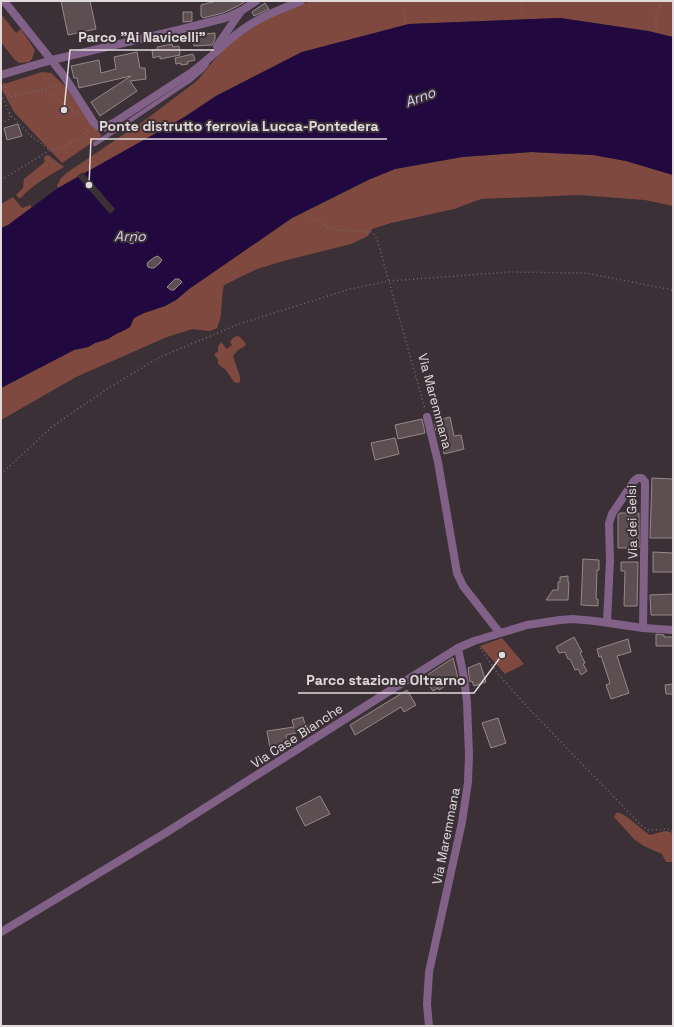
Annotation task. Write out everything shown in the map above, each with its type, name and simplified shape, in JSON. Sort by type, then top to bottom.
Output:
[{"type":"street","points":[[4,1],[64,76],[94,123],[103,128],[115,122],[192,72],[252,23],[301,1]]},
{"type":"street","points":[[2,76],[52,60],[225,18],[241,11],[256,1]]},
{"type":"street","points":[[213,54],[241,11]]},
{"type":"street","name":"Via Maremmana","points":[[427,417],[438,462],[457,573],[463,586],[499,632]]},
{"type":"street","name":"Via dei Gelsi","points":[[607,622],[610,523],[612,514],[634,481],[638,478],[642,478],[645,482],[644,628]]},
{"type":"street","name":"Via Case Bianche","points":[[1,932],[173,828],[458,648],[499,632],[527,625],[560,620],[573,619],[607,622],[644,628],[673,630]]},
{"type":"street","name":"Via Maremmana","points":[[428,1026],[427,1004],[429,972],[462,822],[468,782],[469,755],[467,702],[458,648]]},
{"type":"lane","points":[[95,144],[188,81],[202,70],[213,54]]},
{"type":"path","points":[[401,1],[406,23]]},
{"type":"path","points":[[520,1],[523,17]]},
{"type":"path","points":[[656,30],[656,14],[663,1]]},
{"type":"path","points":[[2,76],[8,94],[11,97],[42,90],[54,85],[58,86],[65,92],[73,111]]},
{"type":"path","points":[[42,90],[48,92],[83,118]]},
{"type":"path","points":[[1,94],[9,113],[10,120],[2,123]]},
{"type":"path","points":[[9,113],[30,135],[50,150]]},
{"type":"path","points":[[1,180],[50,150],[65,146],[78,140],[86,131],[94,126],[99,127]]},
{"type":"path","name":"Via Maremmana","points":[[310,216],[330,228],[372,232],[377,239],[427,417]]},
{"type":"path","points":[[1,474],[53,426],[104,391],[158,358],[239,324],[350,289],[389,281],[509,272],[586,273],[673,290]]},
{"type":"path","points":[[474,641],[498,674],[533,714],[641,825],[648,830],[669,828],[673,831]]},
{"type":"shaded area","points":[[311,1],[673,1],[673,37],[648,31],[560,18],[409,24],[302,52],[216,96],[183,118],[58,188],[57,186],[61,178],[68,172],[148,118],[198,80],[222,51],[249,29],[270,18]]},
{"type":"shaded area","points":[[1,14],[16,33],[21,29],[35,50],[32,59],[29,62],[19,63],[1,42]]},
{"type":"shaded area","points":[[42,72],[51,73],[65,86],[102,136],[62,163],[14,112],[1,88],[1,85]]},
{"type":"shaded area","points":[[531,152],[593,155],[626,161],[673,175],[673,206],[645,200],[579,195],[481,199],[454,209],[391,223],[372,229],[368,236],[351,244],[257,269],[224,285],[221,312],[217,328],[210,331],[192,329],[167,337],[76,377],[1,420],[1,388],[74,350],[88,347],[108,339],[130,327],[134,318],[176,300],[189,289],[292,218],[368,180],[395,169],[462,157]]},
{"type":"shaded area","points":[[48,155],[64,167],[41,181],[21,198],[19,198],[16,195],[23,188],[24,179],[45,162],[44,157]]},
{"type":"shaded area","points":[[13,197],[22,208],[31,205],[31,208],[8,225],[1,228],[1,204]]},
{"type":"shaded area","points":[[237,336],[240,337],[246,344],[233,356],[240,377],[240,382],[237,383],[234,382],[226,370],[218,364],[218,359],[215,356],[215,353],[218,352],[218,347],[221,342],[227,349],[232,345],[230,342],[233,338]]},
{"type":"shaded area","points":[[502,638],[524,664],[505,674],[480,646]]},
{"type":"shaded area","points":[[617,812],[626,816],[650,835],[665,831],[671,832],[673,835],[673,862],[666,862],[662,854],[635,840],[614,817]]},
{"type":"water","name":"Arno","points":[[560,18],[648,31],[673,37],[673,175],[626,161],[593,155],[531,152],[462,157],[395,169],[368,180],[292,218],[189,289],[176,300],[134,318],[130,327],[123,331],[88,347],[74,350],[1,388],[1,228],[8,225],[58,188],[183,118],[216,96],[302,52],[409,24]]},
{"type":"pier","points":[[83,172],[115,209],[110,214],[77,176]]},
{"type":"building","points":[[61,1],[90,1],[96,29],[68,35]]},
{"type":"building","points":[[216,1],[246,1],[223,13],[203,18],[201,16],[201,5]]},
{"type":"building","points":[[265,3],[269,9],[254,16],[252,12]]},
{"type":"building","points":[[183,12],[192,12],[192,21],[183,22]]},
{"type":"building","points":[[215,33],[215,39],[212,45],[194,46],[193,35]]},
{"type":"building","points":[[172,44],[173,47],[179,46],[180,55],[160,59],[160,56],[153,58],[152,50],[158,49],[157,47]]},
{"type":"building","points":[[137,52],[140,68],[145,68],[146,79],[130,81],[137,91],[100,116],[91,102],[131,76],[79,88],[77,78],[74,78],[71,66],[99,60],[101,73],[116,69],[114,57]]},
{"type":"building","points":[[193,54],[195,60],[187,62],[188,64],[176,64],[175,58]]},
{"type":"building","points":[[18,124],[22,136],[7,140],[4,128]]},
{"type":"building","points":[[136,232],[142,235],[131,244],[127,241]]},
{"type":"building","points":[[158,256],[162,260],[160,263],[154,268],[148,267],[148,262]]},
{"type":"building","points":[[175,279],[179,279],[182,282],[174,290],[171,290],[167,287]]},
{"type":"building","points":[[450,417],[454,436],[461,435],[464,449],[444,454],[438,430],[436,431],[434,421]]},
{"type":"building","points":[[422,419],[425,433],[398,439],[395,425]]},
{"type":"building","points":[[395,438],[399,454],[375,460],[371,443]]},
{"type":"building","points":[[652,478],[673,479],[673,538],[650,538]]},
{"type":"building","points":[[620,513],[639,513],[639,548],[618,548],[618,515]]},
{"type":"building","points":[[653,552],[673,553],[673,572],[653,572]]},
{"type":"building","points":[[583,559],[599,560],[599,570],[597,570],[596,599],[598,599],[598,606],[581,605]]},
{"type":"building","points":[[621,562],[638,562],[637,606],[624,606],[625,571],[621,571]]},
{"type":"building","points":[[568,576],[568,600],[546,600],[553,590],[558,590],[558,582],[560,582],[560,577]]},
{"type":"building","points":[[673,594],[673,615],[651,615],[650,595]]},
{"type":"building","points":[[656,634],[664,635],[664,637],[673,637],[673,646],[656,646]]},
{"type":"building","points":[[574,637],[582,652],[580,653],[587,671],[581,675],[578,669],[575,670],[565,652],[559,653],[556,647]]},
{"type":"building","points":[[628,639],[631,652],[617,656],[629,693],[611,699],[606,685],[610,683],[601,656],[599,657],[597,649]]},
{"type":"building","points":[[453,658],[458,678],[439,690],[438,688],[433,691],[424,677]]},
{"type":"building","points":[[480,663],[486,682],[474,686],[472,681],[470,682],[468,668]]},
{"type":"building","points":[[673,684],[673,694],[666,694],[665,685]]},
{"type":"building","points":[[407,690],[416,705],[404,712],[401,707],[355,735],[350,725]]},
{"type":"building","points":[[303,717],[305,725],[309,725],[310,730],[286,735],[287,746],[270,748],[267,731],[294,727],[292,720]]},
{"type":"building","points":[[498,718],[506,743],[491,748],[482,723]]},
{"type":"building","points":[[320,796],[330,814],[305,826],[296,808]]},
{"type":"place","name":"Parco \"Ai Navicelli\"","points":[[64,110]]},
{"type":"place","name":"Ponte distrutto ferrovia Lucca-Pontedera","points":[[89,185]]},
{"type":"place","name":"Parco stazione Oltrarno","points":[[502,655]]}]
